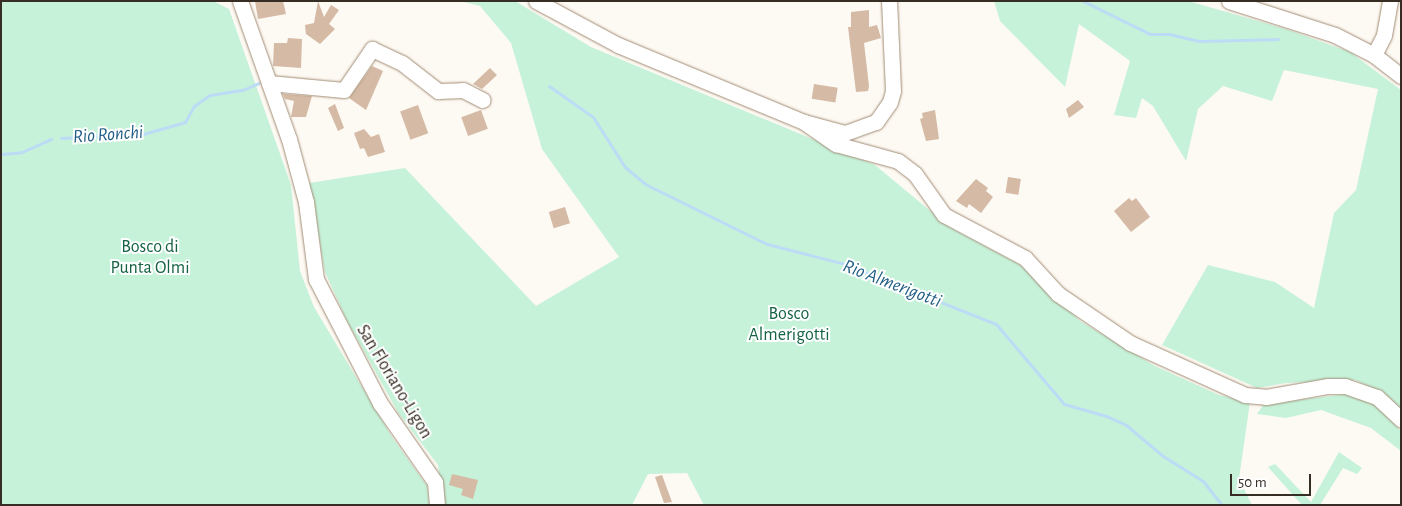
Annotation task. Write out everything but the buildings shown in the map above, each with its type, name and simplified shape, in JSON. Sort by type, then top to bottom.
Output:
[{"type":"street","name":"San Floriano-Ligon","points":[[240,1],[290,139],[306,202],[316,279],[380,403],[435,482],[437,505]]},
{"type":"street","points":[[536,1],[618,44],[804,122],[844,133],[865,128],[884,114],[893,91],[889,1]]},
{"type":"street","points":[[1229,1],[1335,35],[1374,55],[1401,76]]},
{"type":"street","points":[[1374,55],[1384,35],[1390,1]]},
{"type":"street","points":[[269,83],[344,90],[372,49],[402,63],[438,91],[463,90],[483,100]]},
{"type":"street","points":[[804,122],[836,144],[898,161],[915,174],[944,215],[1025,258],[1058,294],[1130,343],[1245,395],[1266,398],[1328,386],[1345,386],[1377,397],[1401,419]]},
{"type":"green space","name":"Bosco di Punta Olmi","points":[[1,1],[213,1],[229,9],[291,185],[300,271],[314,307],[392,437],[427,486],[429,505],[1,505]]},
{"type":"green space","name":"Bosco Almerigotti","points":[[460,1],[515,1],[591,47],[875,165],[951,228],[1026,268],[1080,321],[1155,366],[1219,395],[1250,402],[1239,479],[1252,505],[704,505],[687,473],[648,474],[632,505],[443,505],[438,465],[399,414],[347,321],[325,272],[309,183],[405,168],[536,306],[619,257],[542,149],[511,43],[480,6]]},
{"type":"green space","points":[[994,1],[1188,1],[1286,29],[1350,52],[1401,90],[1401,410],[1383,393],[1355,380],[1286,383],[1257,388],[1162,345],[1208,265],[1275,282],[1314,308],[1334,213],[1356,190],[1378,89],[1284,70],[1272,101],[1223,86],[1198,109],[1186,161],[1153,106],[1142,98],[1136,118],[1114,115],[1130,61],[1079,24],[1065,87],[1000,21]]},
{"type":"green space","points":[[1347,394],[1377,405],[1401,431],[1401,451],[1371,428],[1321,410],[1286,418],[1257,414],[1264,404]]},
{"type":"green space","points":[[1339,452],[1362,468],[1357,474],[1343,468],[1320,505],[1302,505],[1268,467],[1275,464],[1311,502]]},
{"type":"waterway","points":[[1083,1],[1150,34],[1169,34],[1200,41],[1278,39]]},
{"type":"waterway","name":"Rio Ronchi","points":[[61,138],[143,134],[185,122],[194,106],[210,95],[243,90],[259,83]]},
{"type":"waterway","name":"Rio Almerigotti","points":[[549,86],[593,117],[625,167],[645,184],[767,244],[845,264],[996,324],[1064,404],[1106,416],[1126,425],[1163,456],[1203,481],[1222,505]]},
{"type":"waterway","name":"Rio Ronchi","points":[[1,154],[22,152],[51,139]]}]
